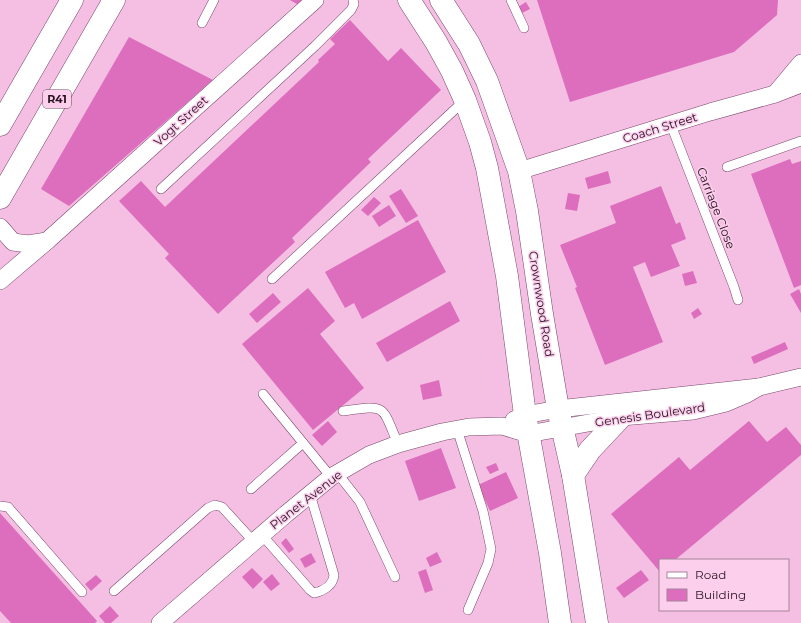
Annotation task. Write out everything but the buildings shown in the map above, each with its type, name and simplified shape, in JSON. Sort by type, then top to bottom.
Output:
[{"type":"main road","points":[[0,124],[72,0]]},
{"type":"main road","name":"R41","points":[[0,198],[114,0]]},
{"type":"main road","points":[[409,0],[436,42],[452,71],[465,100],[480,142],[489,176],[507,276],[527,424],[550,553],[560,623]]},
{"type":"main road","name":"Crownwood Road","points":[[441,0],[469,44],[487,81],[519,171],[527,210],[542,314],[560,418],[573,475],[597,623]]},
{"type":"main road","points":[[573,475],[590,450],[621,418]]},
{"type":"street","name":"Vogt Street","points":[[0,280],[47,241],[315,0]]},
{"type":"street","points":[[775,94],[801,63]]},
{"type":"street","name":"Coach Street","points":[[519,171],[710,112],[775,94],[801,84]]},
{"type":"street","points":[[0,227],[13,242],[28,244],[47,241]]},
{"type":"street","name":"Genesis Boulevard","points":[[560,418],[759,387],[801,377]]},
{"type":"street","name":"Genesis Boulevard","points":[[560,418],[621,418],[693,411],[709,408],[737,399],[759,387]]},
{"type":"street","name":"Planet Avenue","points":[[160,623],[310,494],[334,476],[369,455],[398,444],[457,429],[527,424],[560,418]]},
{"type":"lane","points":[[202,23],[214,0]]},
{"type":"lane","points":[[161,189],[315,46],[351,10],[354,4],[353,0]]},
{"type":"lane","points":[[511,0],[524,28]]},
{"type":"lane","points":[[272,279],[465,100]]},
{"type":"lane","name":"Carriage Close","points":[[671,125],[738,300]]},
{"type":"lane","points":[[727,167],[801,141]]},
{"type":"lane","points":[[263,394],[303,443],[360,502],[366,512],[395,577]]},
{"type":"lane","points":[[343,411],[374,407],[381,409],[386,414],[398,444]]},
{"type":"lane","points":[[457,429],[483,511],[491,549],[488,564],[468,610]]},
{"type":"lane","points":[[251,489],[303,443]]},
{"type":"lane","points":[[114,591],[208,508],[215,505],[222,507],[258,538],[310,590],[314,593],[318,592],[330,585],[333,581],[334,575],[310,494]]},
{"type":"lane","points":[[0,506],[8,507],[82,592]]}]
